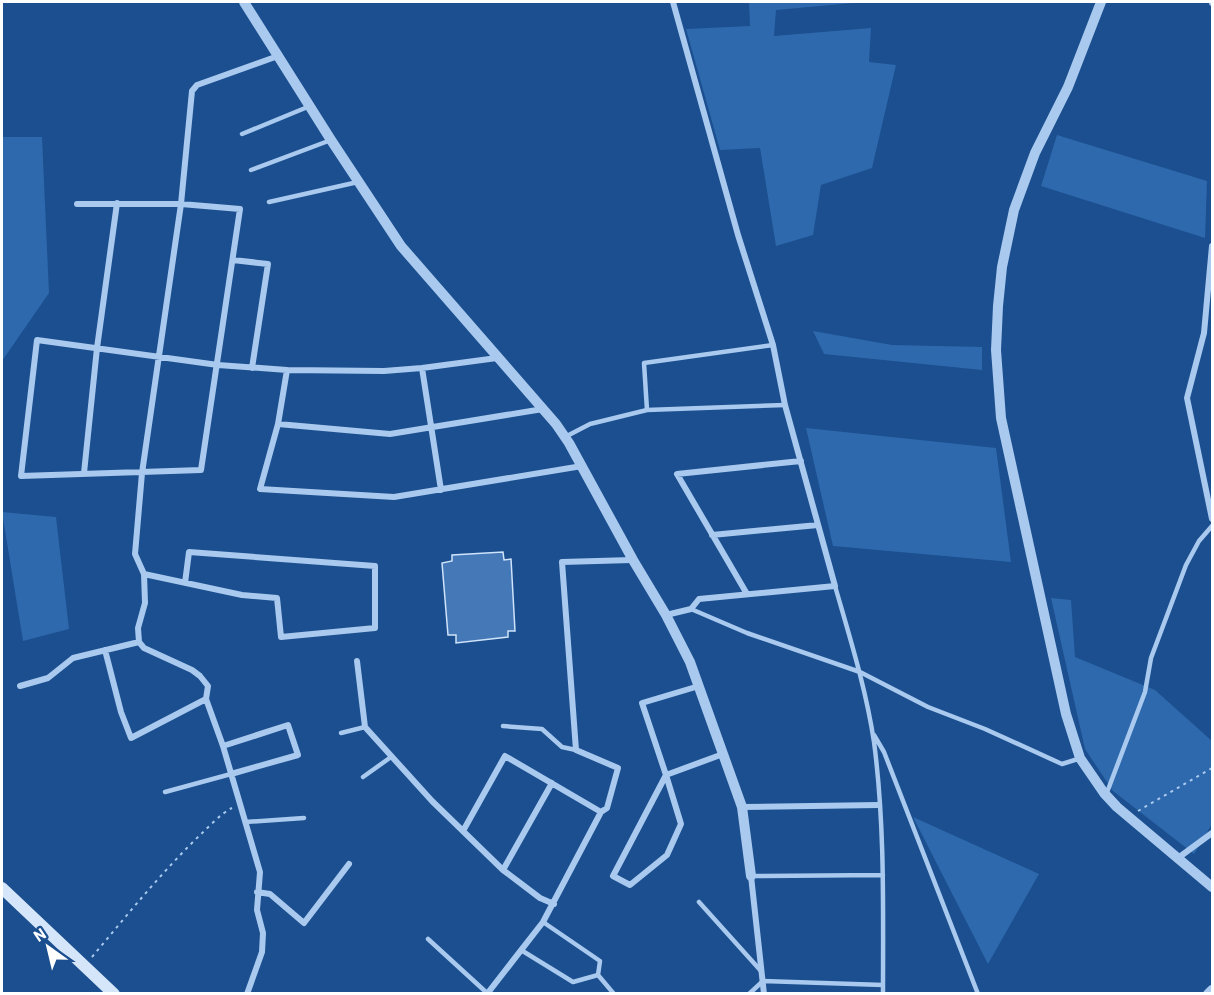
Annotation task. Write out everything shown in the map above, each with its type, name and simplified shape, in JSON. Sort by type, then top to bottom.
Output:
[{"type":"main road","points":[[2,888],[85,966],[100,988],[114,993]]},
{"type":"street","points":[[244,2],[401,246],[565,437],[666,615],[690,662],[742,807],[764,993]]},
{"type":"street","points":[[666,615],[691,609],[699,598],[835,586],[785,405],[773,345],[738,236],[673,2]]},
{"type":"street","points":[[1101,2],[1068,87],[1035,153],[1014,210],[1002,267],[998,306],[996,350],[1001,418],[1066,714],[1080,758],[1106,795],[1127,817],[1212,887]]},
{"type":"street","points":[[246,993],[262,952],[263,933],[256,910],[260,872],[223,746],[206,699],[208,686],[200,676],[144,648],[139,642],[138,628],[145,603],[144,574],[135,554],[142,473],[181,204],[192,91],[197,84],[278,56]]},
{"type":"street","points":[[84,473],[97,348],[117,203]]},
{"type":"street","points":[[77,204],[181,204],[240,209],[218,365],[201,470],[21,476],[37,340],[218,365],[287,370],[384,371],[497,357]]},
{"type":"street","points":[[1212,246],[1204,333],[1187,398],[1212,519]]},
{"type":"street","points":[[233,260],[268,264],[252,368]]},
{"type":"street","points":[[422,368],[441,490]]},
{"type":"street","points":[[287,370],[278,424],[261,489],[394,498],[582,466]]},
{"type":"street","points":[[278,424],[390,434],[543,409]]},
{"type":"street","points":[[747,594],[677,474],[801,461]]},
{"type":"street","points":[[712,535],[818,525]]},
{"type":"street","points":[[144,574],[185,583],[242,595],[277,598],[281,637],[375,628],[375,566],[189,552],[185,583]]},
{"type":"street","points":[[487,993],[543,922],[554,904],[601,812],[607,808],[618,768],[576,750],[562,562],[633,560]]},
{"type":"street","points":[[20,686],[48,678],[73,658],[139,642]]},
{"type":"street","points":[[105,651],[121,712],[131,738],[206,699]]},
{"type":"street","points":[[357,661],[365,727],[391,757],[503,870],[540,898],[554,904]]},
{"type":"street","points":[[699,686],[642,703],[666,775],[681,824],[667,855],[630,885],[613,876],[666,775],[723,754]]},
{"type":"street","points":[[223,746],[288,725],[298,755],[231,774]]},
{"type":"street","points":[[463,831],[505,756],[601,812]]},
{"type":"street","points":[[503,870],[552,783]]},
{"type":"street","points":[[742,807],[879,805]]},
{"type":"street","points":[[1177,858],[1212,832]]},
{"type":"street","points":[[257,892],[270,894],[304,923],[349,864]]},
{"type":"street","points":[[1208,993],[1212,990]]},
{"type":"lane","points":[[242,134],[310,106]]},
{"type":"lane","points":[[251,170],[331,140]]},
{"type":"lane","points":[[269,202],[358,182]]},
{"type":"lane","points":[[647,410],[644,363],[773,345]]},
{"type":"lane","points":[[565,437],[590,424],[647,410],[785,405]]},
{"type":"lane","points":[[1106,795],[1145,692],[1151,658],[1186,565],[1199,541],[1212,526]]},
{"type":"lane","points":[[835,586],[860,672],[872,733],[883,875],[884,993]]},
{"type":"lane","points":[[691,609],[747,633],[860,672],[928,706],[1062,764],[1080,758]]},
{"type":"lane","points":[[503,726],[542,729],[562,747],[576,750]]},
{"type":"lane","points":[[341,733],[365,727]]},
{"type":"lane","points":[[872,733],[884,752],[978,993]]},
{"type":"lane","points":[[363,777],[391,757]]},
{"type":"lane","points":[[165,792],[231,774]]},
{"type":"lane","points":[[244,822],[304,818]]},
{"type":"lane","points":[[751,876],[883,875]]},
{"type":"lane","points":[[699,902],[762,973]]},
{"type":"lane","points":[[543,922],[600,962],[598,975]]},
{"type":"lane","points":[[428,939],[487,993]]},
{"type":"lane","points":[[521,950],[573,982],[598,975]]},
{"type":"lane","points":[[598,975],[614,993]]},
{"type":"lane","points":[[748,993],[763,981],[884,985]]},
{"type":"path","points":[[1127,817],[1212,768]]},
{"type":"path","points":[[85,966],[139,900],[188,847],[221,815],[239,805]]},
{"type":"shaded area","points":[[749,2],[864,2],[776,10],[774,36],[871,28],[869,62],[896,65],[872,168],[821,185],[813,235],[776,246],[760,148],[720,150],[686,29],[750,26]]},
{"type":"shaded area","points":[[1057,135],[1207,181],[1205,238],[1041,186]]},
{"type":"shaded area","points":[[2,137],[42,137],[49,293],[2,361]]},
{"type":"shaded area","points":[[813,331],[892,345],[982,347],[982,370],[824,354]]},
{"type":"shaded area","points":[[806,428],[996,448],[1011,562],[833,546]]},
{"type":"shaded area","points":[[2,512],[56,517],[69,629],[23,641]]},
{"type":"shaded area","points":[[1051,598],[1071,600],[1075,657],[1155,690],[1212,741],[1212,824],[1194,854],[1113,791],[1085,749]]},
{"type":"shaded area","points":[[913,817],[1039,874],[988,964]]},
{"type":"building","points":[[503,552],[504,560],[511,559],[515,631],[508,631],[508,637],[456,643],[456,635],[448,635],[442,563],[452,561],[452,555]]}]
